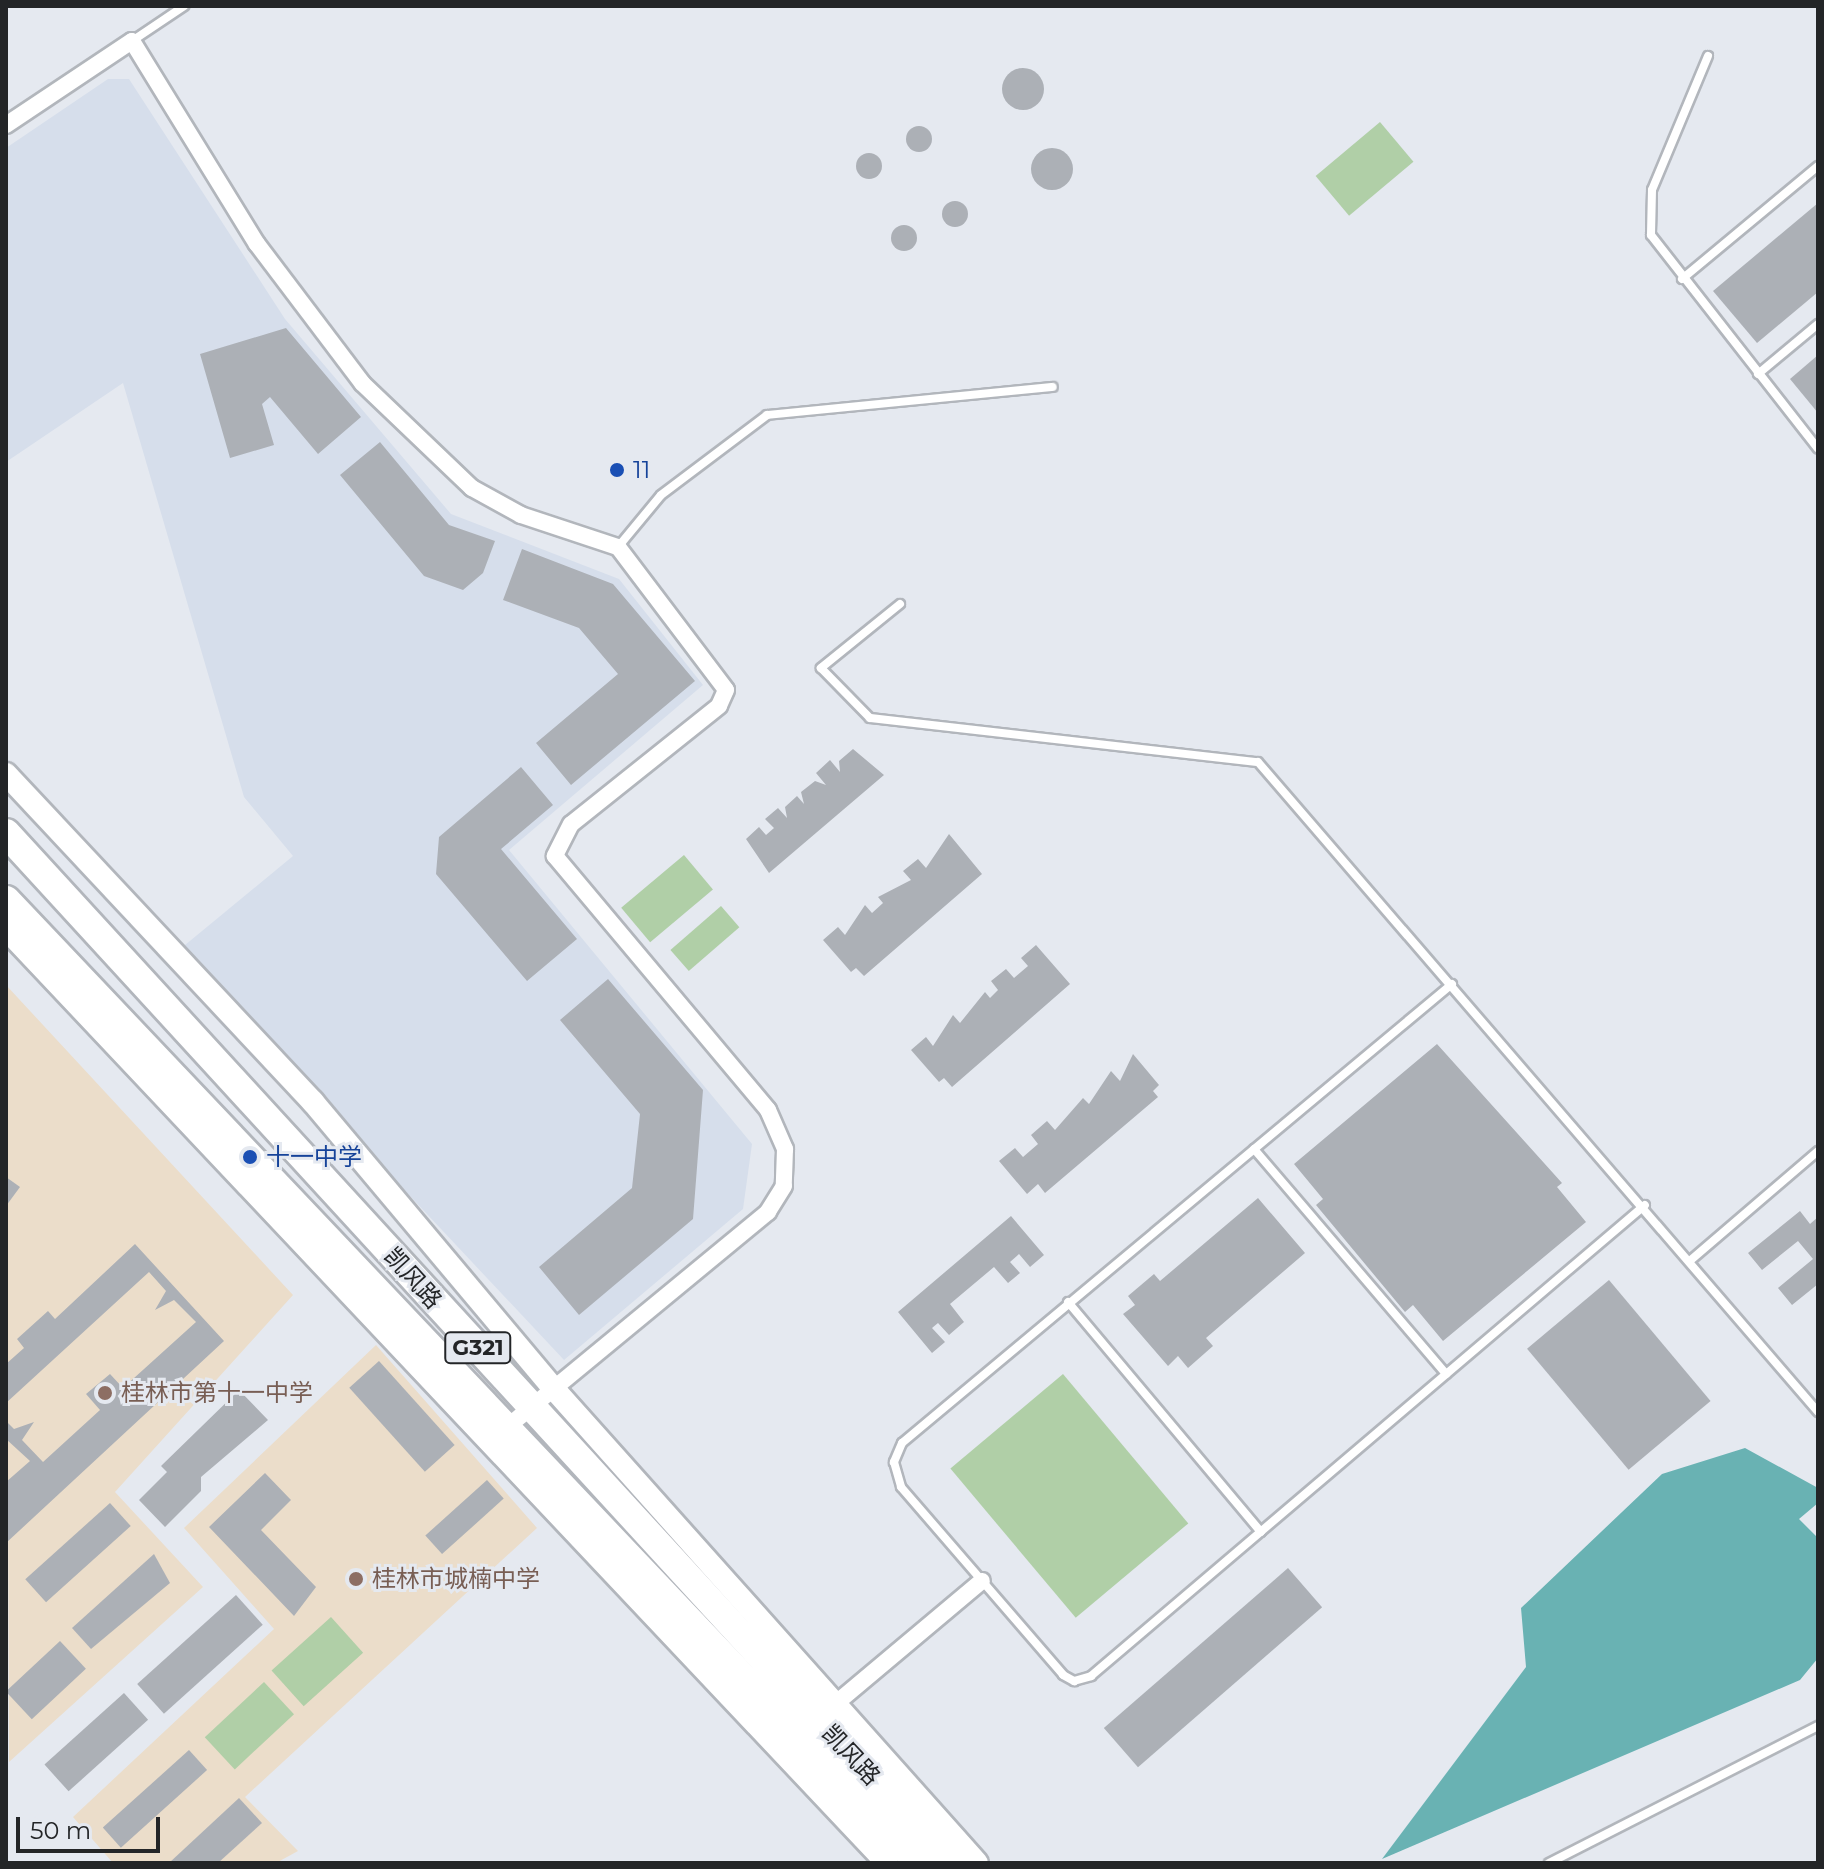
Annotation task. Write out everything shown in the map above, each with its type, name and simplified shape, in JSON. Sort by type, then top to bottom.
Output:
[{"type":"highway","name":"凯风路","points":[[6,833],[950,1863]]},
{"type":"highway","name":"凯风路","points":[[6,900],[919,1863]]},
{"type":"street","points":[[6,125],[132,41],[257,244],[362,383],[472,488],[521,515],[618,547],[726,694],[571,824],[555,856],[768,1110],[787,1173],[768,1212],[505,1429]]},
{"type":"street","points":[[6,774],[294,1081],[554,1389],[977,1863]]},
{"type":"street","points":[[6,929],[887,1863]]},
{"type":"street","points":[[834,1705],[982,1581]]},
{"type":"lane","points":[[132,41],[184,6]]},
{"type":"lane","points":[[1708,56],[1648,207],[1656,248],[1818,449]]},
{"type":"lane","points":[[1682,279],[1818,166]]},
{"type":"lane","points":[[1758,374],[1818,324]]},
{"type":"lane","points":[[618,547],[661,495],[767,415],[1053,387]]},
{"type":"lane","points":[[900,604],[821,668],[870,718],[1258,762],[1692,1259],[1818,1412]]},
{"type":"lane","points":[[1452,984],[910,1434],[895,1457],[901,1487],[1066,1678],[1080,1681],[1261,1532],[1645,1205]]},
{"type":"lane","points":[[1254,1149],[1446,1374]]},
{"type":"lane","points":[[1692,1259],[1818,1151]]},
{"type":"lane","points":[[1068,1302],[1261,1532]]},
{"type":"lane","points":[[1549,1863],[1818,1726]]},
{"type":"shaded area","points":[[108,79],[129,79],[285,319],[451,514],[619,579],[703,685],[509,850],[752,1144],[743,1209],[564,1360],[179,950],[293,856],[244,797],[123,383],[6,462],[6,148]]},
{"type":"shaded area","name":"桂林市第十一中学","points":[[6,985],[293,1295],[115,1492],[203,1587],[9,1762]]},
{"type":"shaded area","name":"桂林市城楠中学","points":[[376,1345],[537,1528],[245,1797],[298,1851],[276,1863],[113,1863],[73,1817],[274,1629],[184,1528]]},
{"type":"green space","points":[[1380,122],[1413,162],[1349,216],[1316,176]]},
{"type":"green space","points":[[684,855],[713,889],[650,942],[621,908]]},
{"type":"green space","points":[[721,906],[739,927],[689,971],[670,950]]},
{"type":"green space","points":[[1063,1374],[1188,1523],[1076,1618],[950,1468]]},
{"type":"green space","points":[[331,1617],[363,1653],[304,1706],[272,1671]]},
{"type":"green space","points":[[264,1682],[294,1714],[235,1769],[205,1737]]},
{"type":"water","points":[[1745,1448],[1818,1488],[1818,1503],[1799,1519],[1818,1538],[1818,1658],[1800,1680],[1382,1859],[1526,1667],[1521,1608],[1662,1474]]},
{"type":"building","points":[[1023,68],[1038,74],[1044,89],[1038,104],[1023,110],[1008,104],[1002,89],[1008,74]]},
{"type":"building","points":[[919,126],[928,130],[932,139],[928,148],[919,152],[910,148],[906,139],[910,130]]},
{"type":"building","points":[[1052,148],[1067,154],[1073,169],[1067,184],[1052,190],[1037,184],[1031,169],[1037,154]]},
{"type":"building","points":[[869,153],[879,156],[882,166],[879,176],[869,179],[859,176],[856,166],[859,156]]},
{"type":"building","points":[[955,201],[964,205],[968,214],[964,223],[955,227],[946,223],[942,214],[946,205]]},
{"type":"building","points":[[1818,203],[1818,292],[1757,343],[1713,291]]},
{"type":"building","points":[[904,225],[913,229],[917,238],[913,247],[904,251],[895,247],[891,238],[895,229]]},
{"type":"building","points":[[286,328],[361,417],[318,454],[270,397],[262,404],[274,445],[230,458],[200,354]]},
{"type":"building","points":[[1818,355],[1818,413],[1790,379]]},
{"type":"building","points":[[380,442],[449,525],[495,541],[483,573],[463,590],[424,576],[340,475]]},
{"type":"building","points":[[522,549],[613,584],[695,681],[571,785],[536,743],[618,674],[579,628],[503,600]]},
{"type":"building","points":[[853,749],[884,775],[769,873],[746,839],[759,827],[766,835],[774,828],[765,819],[778,808],[787,818],[785,807],[797,796],[804,804],[801,792],[815,781],[826,785],[816,773],[830,760],[840,772],[839,761]]},
{"type":"building","points":[[521,767],[553,805],[501,849],[577,939],[527,981],[436,874],[439,837]]},
{"type":"building","points":[[949,834],[982,874],[864,976],[856,968],[851,972],[823,940],[838,927],[845,935],[865,905],[872,913],[883,903],[878,897],[911,880],[903,871],[918,859],[926,868]]},
{"type":"building","points":[[1036,945],[1070,984],[952,1087],[944,1078],[939,1082],[911,1050],[926,1037],[933,1046],[953,1015],[960,1023],[985,992],[990,998],[998,990],[991,981],[1006,969],[1014,978],[1028,966],[1021,958]]},
{"type":"building","points":[[608,979],[703,1090],[693,1219],[579,1315],[539,1267],[632,1188],[640,1114],[560,1020]]},
{"type":"building","points":[[1437,1044],[1562,1183],[1557,1187],[1586,1222],[1443,1341],[1413,1305],[1405,1312],[1316,1205],[1323,1199],[1294,1164]]},
{"type":"building","points":[[1133,1054],[1159,1085],[1153,1091],[1158,1097],[1045,1193],[1038,1184],[1027,1194],[999,1161],[1015,1148],[1023,1157],[1038,1144],[1031,1135],[1047,1121],[1055,1130],[1083,1098],[1089,1104],[1111,1071],[1120,1081]]},
{"type":"building","points":[[6,1177],[20,1187],[6,1206]]},
{"type":"building","points":[[1258,1198],[1305,1253],[1206,1338],[1213,1346],[1188,1368],[1178,1356],[1168,1366],[1123,1314],[1135,1305],[1128,1296],[1154,1274],[1160,1281]]},
{"type":"building","points":[[1800,1211],[1810,1224],[1818,1217],[1818,1284],[1792,1305],[1778,1288],[1813,1259],[1798,1241],[1762,1270],[1748,1253]]},
{"type":"building","points":[[1011,1216],[1044,1255],[1030,1267],[1019,1254],[1010,1262],[1020,1273],[1008,1283],[994,1267],[950,1304],[964,1322],[949,1335],[938,1323],[932,1328],[945,1342],[932,1353],[898,1312]]},
{"type":"building","points":[[135,1244],[224,1341],[6,1543],[6,1482],[30,1461],[6,1439],[6,1421],[14,1429],[34,1422],[22,1440],[43,1462],[100,1410],[86,1394],[110,1374],[123,1388],[196,1322],[174,1300],[155,1310],[166,1291],[149,1272],[6,1403],[6,1364],[24,1348],[17,1339],[48,1311],[55,1319]]},
{"type":"building","points":[[1609,1280],[1711,1401],[1629,1470],[1527,1349]]},
{"type":"building","points":[[379,1361],[455,1445],[425,1472],[349,1388]]},
{"type":"building","points":[[239,1390],[268,1420],[201,1477],[201,1491],[165,1527],[139,1500],[167,1472],[161,1466]]},
{"type":"building","points":[[265,1473],[291,1500],[261,1530],[316,1587],[294,1616],[209,1527]]},
{"type":"building","points":[[487,1480],[504,1499],[442,1554],[425,1536]]},
{"type":"building","points":[[110,1503],[131,1526],[46,1602],[25,1579]]},
{"type":"building","points":[[154,1554],[170,1583],[91,1649],[72,1628]]},
{"type":"building","points":[[1288,1568],[1322,1607],[1138,1767],[1104,1728]]},
{"type":"building","points":[[236,1595],[263,1625],[164,1714],[137,1684]]},
{"type":"building","points":[[60,1641],[86,1669],[32,1719],[6,1691]]},
{"type":"building","points":[[124,1693],[148,1720],[69,1791],[44,1765]]},
{"type":"building","points":[[189,1750],[207,1770],[121,1848],[103,1828]]},
{"type":"building","points":[[239,1798],[262,1823],[218,1863],[169,1863]]},
{"type":"place","name":"11","points":[[617,470]]},
{"type":"place","name":"十一中学","points":[[250,1157]]},
{"type":"place","name":"桂林市第十一中学","points":[[105,1393]]},
{"type":"place","name":"桂林市城楠中学","points":[[356,1579]]}]
